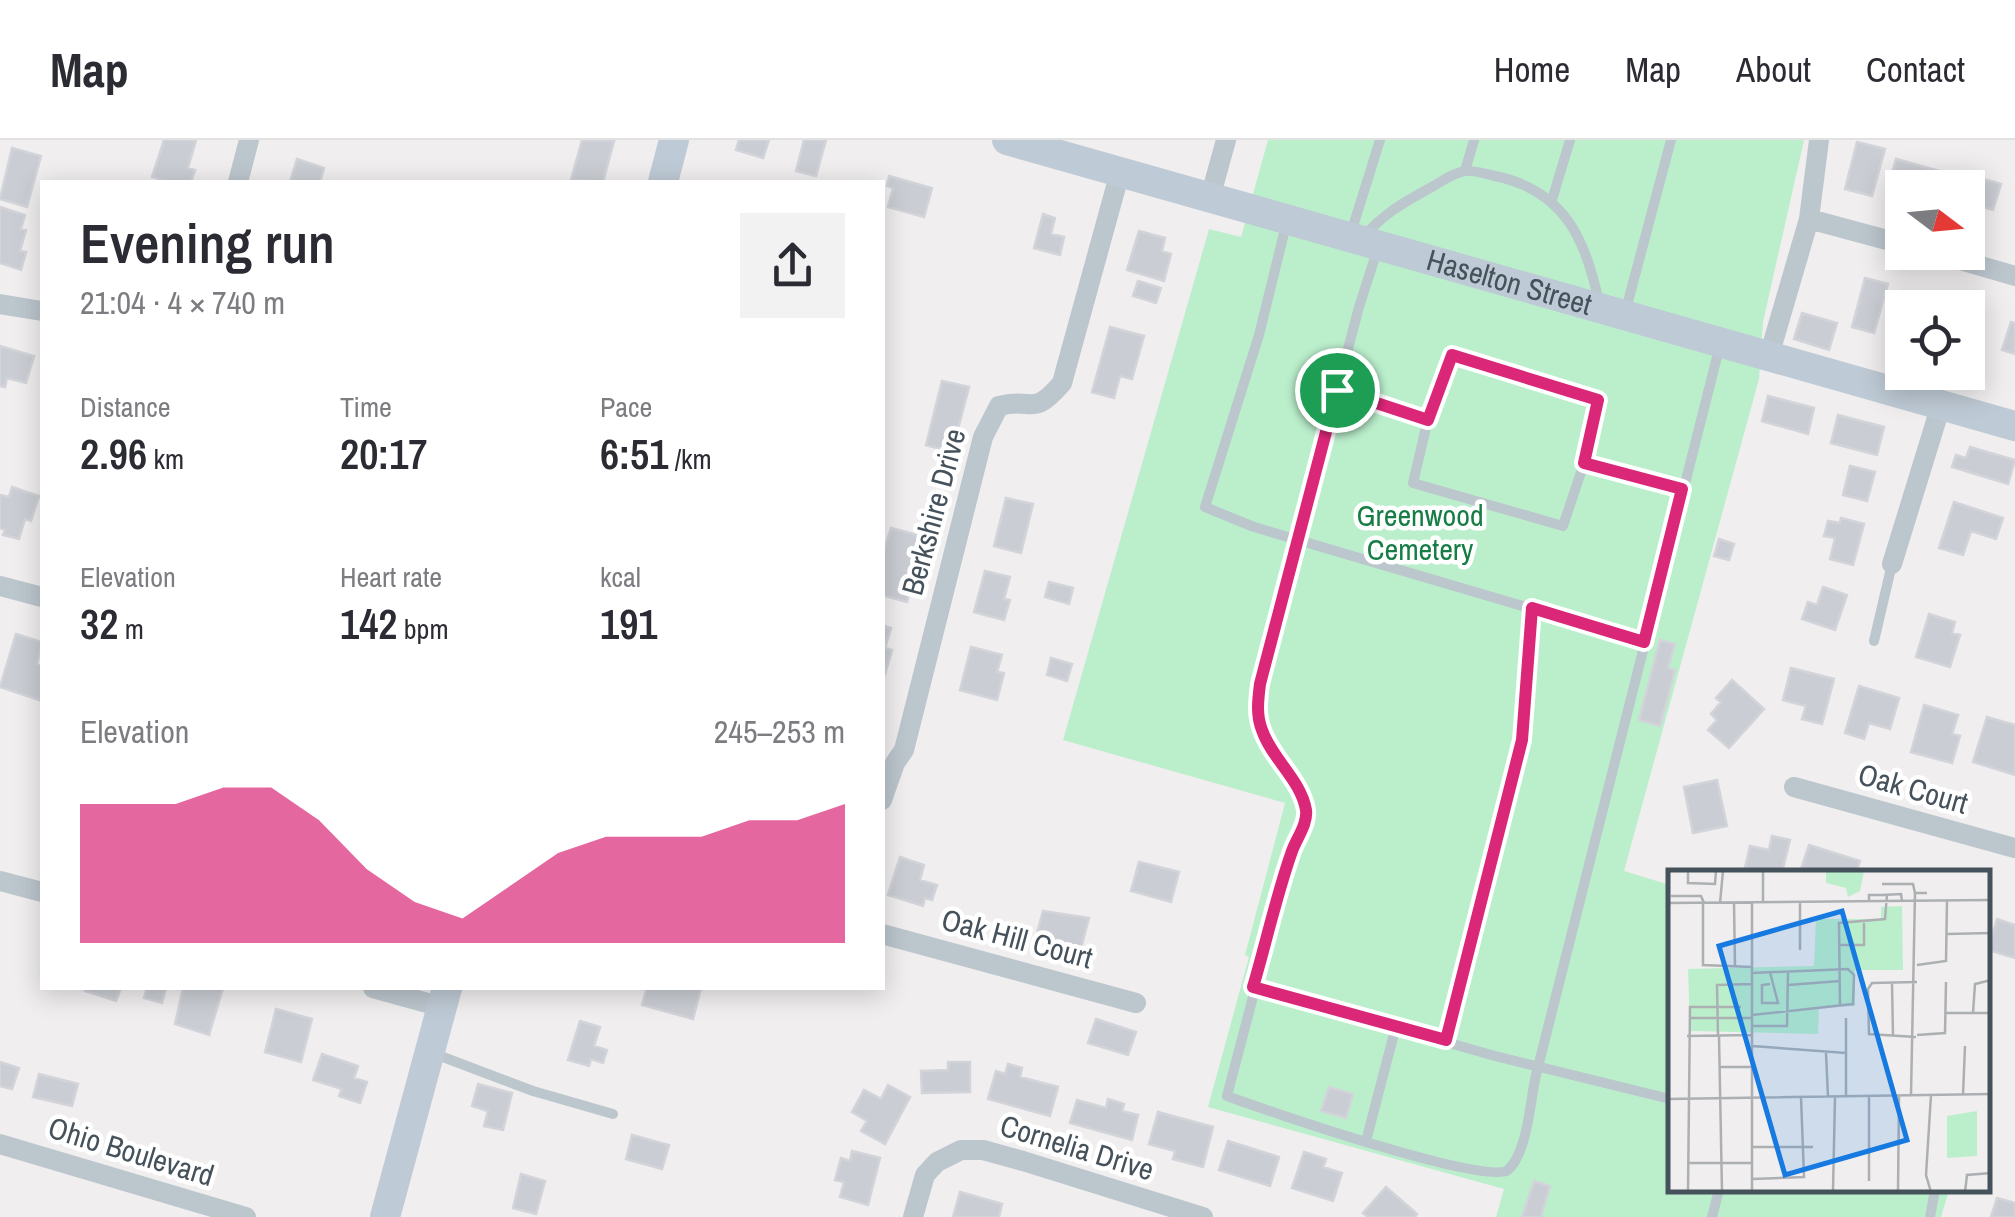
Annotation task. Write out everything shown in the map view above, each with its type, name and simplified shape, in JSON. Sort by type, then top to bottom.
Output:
[{"type":"street","points":[[239,180],[250,140]]},
{"type":"street","points":[[664,180],[674,140]]},
{"type":"street","name":"Haselton Street","points":[[1006,140],[2015,426]]},
{"type":"street","points":[[1210,198],[1226,140]]},
{"type":"street","points":[[1769,356],[1808,219],[1819,140]]},
{"type":"street","name":"Berkshire Drive","points":[[889,764],[904,750],[983,437],[998,406],[1037,406],[1062,383],[1120,172]]},
{"type":"street","points":[[1808,219],[1885,239]]},
{"type":"street","points":[[1985,267],[2015,276]]},
{"type":"street","points":[[0,304],[40,311]]},
{"type":"street","points":[[1892,564],[1941,405]]},
{"type":"street","points":[[0,586],[40,596]]},
{"type":"street","name":"Oak Court","points":[[1794,786],[2015,848]]},
{"type":"street","points":[[0,881],[40,891]]},
{"type":"street","name":"Oak Hill Court","points":[[885,935],[1136,1003]]},
{"type":"street","points":[[385,1217],[444,997],[389,990]]},
{"type":"street","name":"Ohio Boulevard","points":[[0,1144],[246,1217]]},
{"type":"street","name":"Cornelia Drive","points":[[913,1217],[925,1175],[937,1162],[961,1150],[983,1150],[1023,1161],[1203,1217]]},
{"type":"lane","points":[[1380,140],[1337,390],[1260,684],[1258,711],[1270,747],[1292,778],[1306,810],[1305,821],[1291,852],[1227,1096],[1291,1120],[1466,1170],[1499,1175],[1514,1163],[1720,342]]},
{"type":"lane","points":[[1465,171],[1474,140]]},
{"type":"lane","points":[[1552,200],[1570,140]]},
{"type":"lane","points":[[1612,312],[1671,140]]},
{"type":"lane","points":[[1363,240],[1397,204],[1465,171],[1514,180],[1552,200],[1582,243],[1612,312]]},
{"type":"lane","points":[[1288,219],[1259,335],[1205,506],[1254,528],[1644,642]]},
{"type":"lane","points":[[1452,355],[1598,400],[1584,463],[1563,526],[1413,483],[1428,420],[1452,355]]},
{"type":"lane","points":[[1337,390],[1428,420]]},
{"type":"lane","points":[[1584,463],[1682,489]]},
{"type":"lane","points":[[1874,641],[1892,564]]},
{"type":"lane","points":[[1446,1040],[1522,740],[1532,608]]},
{"type":"lane","points":[[1253,987],[1668,1098]]},
{"type":"lane","points":[[1366,1141],[1396,1026]]},
{"type":"lane","points":[[430,1052],[533,1091],[613,1114]]},
{"type":"lane","points":[[1712,1217],[1718,1192]]},
{"type":"lane","points":[[1930,1217],[1936,1192]]},
{"type":"green space","name":"Greenwood Cemetery","points":[[1268,140],[1804,140],[1763,322],[1759,379],[1624,871],[1668,884],[1668,1192],[1948,1192],[1941,1217],[1496,1217],[1504,1189],[1208,1107],[1285,803],[1063,740],[1209,229],[1241,237]]},
{"type":"building","points":[[164,140],[196,140],[188,168],[195,170],[192,180],[152,177]]},
{"type":"building","points":[[582,140],[614,141],[604,180],[571,180]]},
{"type":"building","points":[[739,140],[769,140],[763,158],[736,150]]},
{"type":"building","points":[[804,140],[826,140],[816,176],[796,171]]},
{"type":"building","points":[[1857,142],[1885,149],[1872,196],[1845,189]]},
{"type":"building","points":[[12,148],[41,156],[27,207],[0,199]]},
{"type":"building","points":[[297,159],[324,168],[321,180],[291,180]]},
{"type":"building","points":[[1896,159],[1935,170],[1893,170]]},
{"type":"building","points":[[889,176],[932,188],[924,217],[888,207],[893,188],[887,186]]},
{"type":"building","points":[[1985,179],[2001,184],[1993,210],[1985,207]]},
{"type":"building","points":[[0,207],[25,215],[21,229],[26,230],[20,251],[26,252],[21,270],[0,263]]},
{"type":"building","points":[[1043,214],[1055,218],[1051,234],[1064,237],[1060,255],[1034,248]]},
{"type":"building","points":[[1139,231],[1165,238],[1162,251],[1171,254],[1164,281],[1127,270]]},
{"type":"building","points":[[1865,278],[1888,284],[1874,333],[1852,327]]},
{"type":"building","points":[[1138,281],[1161,288],[1156,303],[1133,296]]},
{"type":"building","points":[[1802,313],[1837,323],[1829,350],[1794,339]]},
{"type":"building","points":[[2011,322],[2015,323],[2015,354],[2002,350]]},
{"type":"building","points":[[1110,327],[1144,336],[1132,379],[1120,376],[1114,398],[1092,392]]},
{"type":"building","points":[[0,346],[34,356],[26,383],[7,378],[5,387],[0,386]]},
{"type":"building","points":[[942,381],[969,387],[952,452],[926,445]]},
{"type":"building","points":[[1768,396],[1814,408],[1808,434],[1762,421]]},
{"type":"building","points":[[1838,415],[1884,427],[1877,455],[1831,443]]},
{"type":"building","points":[[1970,447],[2015,460],[2008,484],[1952,467],[1956,455],[1966,458]]},
{"type":"building","points":[[1850,466],[1875,472],[1867,501],[1843,495]]},
{"type":"building","points":[[12,487],[39,496],[31,521],[25,519],[19,539],[3,535],[5,530],[0,528],[0,495],[9,497]]},
{"type":"building","points":[[1006,498],[1033,504],[1021,553],[994,546]]},
{"type":"building","points":[[1954,502],[2003,518],[1996,539],[1971,531],[1963,555],[1939,548]]},
{"type":"building","points":[[1841,518],[1864,524],[1853,565],[1830,559],[1835,538],[1824,536],[1828,521],[1840,523]]},
{"type":"building","points":[[891,528],[925,537],[907,602],[885,596],[885,547]]},
{"type":"building","points":[[1719,539],[1734,544],[1729,560],[1714,556]]},
{"type":"building","points":[[985,571],[1010,577],[1004,599],[1010,600],[1004,620],[974,612]]},
{"type":"building","points":[[1049,582],[1073,588],[1069,604],[1045,597]]},
{"type":"building","points":[[1823,587],[1847,595],[1835,630],[1802,619],[1808,602],[1817,605]]},
{"type":"building","points":[[1929,614],[1955,622],[1952,633],[1960,635],[1950,667],[1916,657]]},
{"type":"building","points":[[885,626],[891,628],[885,648]]},
{"type":"building","points":[[16,634],[40,641],[40,700],[0,687]]},
{"type":"building","points":[[1660,640],[1675,644],[1668,668],[1675,670],[1660,726],[1639,720]]},
{"type":"building","points":[[971,647],[1002,655],[997,672],[1004,673],[997,700],[960,690]]},
{"type":"building","points":[[885,648],[892,650],[885,674]]},
{"type":"building","points":[[1051,658],[1072,664],[1067,681],[1047,675]]},
{"type":"building","points":[[1791,668],[1834,679],[1822,724],[1802,719],[1806,706],[1783,700]]},
{"type":"building","points":[[1732,680],[1764,709],[1729,748],[1708,730],[1717,720],[1711,714],[1721,702],[1716,698]]},
{"type":"building","points":[[1859,686],[1899,698],[1890,729],[1869,723],[1864,739],[1845,733]]},
{"type":"building","points":[[1924,705],[1958,715],[1952,734],[1960,736],[1952,763],[1911,752]]},
{"type":"building","points":[[1987,717],[2015,725],[2015,775],[1973,762]]},
{"type":"building","points":[[1717,780],[1727,826],[1693,833],[1684,787]]},
{"type":"building","points":[[1772,836],[1790,840],[1782,870],[1745,868],[1750,846],[1769,850]]},
{"type":"building","points":[[1809,845],[1860,861],[1857,870],[1801,870]]},
{"type":"building","points":[[900,857],[924,865],[920,880],[937,885],[932,900],[925,898],[923,906],[888,895]]},
{"type":"building","points":[[1139,862],[1179,872],[1171,902],[1131,891]]},
{"type":"building","points":[[1043,911],[1089,918],[1081,948],[1036,937]]},
{"type":"building","points":[[1997,919],[2015,925],[2015,958],[1990,951]]},
{"type":"building","points":[[85,990],[120,990],[116,1001]]},
{"type":"building","points":[[146,990],[165,990],[162,1003],[144,998]]},
{"type":"building","points":[[183,990],[222,990],[209,1035],[175,1024]]},
{"type":"building","points":[[646,990],[700,990],[693,1019],[642,1005]]},
{"type":"building","points":[[276,1009],[312,1019],[301,1062],[265,1052]]},
{"type":"building","points":[[1096,1019],[1136,1032],[1128,1055],[1088,1043]]},
{"type":"building","points":[[580,1021],[600,1027],[594,1046],[607,1050],[603,1063],[591,1059],[589,1066],[568,1060]]},
{"type":"building","points":[[322,1054],[358,1066],[354,1078],[367,1082],[360,1103],[339,1096],[342,1089],[313,1080]]},
{"type":"building","points":[[0,1062],[19,1068],[12,1089],[0,1086]]},
{"type":"building","points":[[948,1062],[970,1062],[970,1092],[922,1093],[921,1071],[948,1070]]},
{"type":"building","points":[[1008,1064],[1022,1068],[1020,1077],[1058,1087],[1050,1116],[988,1099],[996,1071],[1005,1074]]},
{"type":"building","points":[[39,1074],[78,1084],[72,1106],[33,1097]]},
{"type":"building","points":[[478,1084],[512,1093],[503,1130],[484,1126],[488,1111],[472,1106]]},
{"type":"building","points":[[888,1085],[910,1097],[885,1144],[861,1131],[867,1121],[852,1112],[864,1090],[881,1099]]},
{"type":"building","points":[[1329,1087],[1353,1094],[1346,1118],[1321,1111]]},
{"type":"building","points":[[1108,1099],[1124,1104],[1122,1111],[1138,1115],[1132,1140],[1070,1123],[1077,1100],[1106,1108]]},
{"type":"building","points":[[1158,1112],[1213,1127],[1203,1167],[1173,1159],[1175,1151],[1149,1144]]},
{"type":"building","points":[[632,1135],[669,1145],[662,1169],[626,1159]]},
{"type":"building","points":[[1228,1141],[1279,1157],[1270,1186],[1219,1170]]},
{"type":"building","points":[[852,1151],[880,1158],[868,1205],[840,1197],[844,1182],[835,1180],[841,1158],[850,1161]]},
{"type":"building","points":[[1304,1152],[1326,1159],[1323,1167],[1342,1173],[1333,1201],[1292,1188]]},
{"type":"building","points":[[521,1174],[545,1181],[536,1214],[513,1208]]},
{"type":"building","points":[[1534,1181],[1550,1186],[1541,1217],[1522,1217]]},
{"type":"building","points":[[1386,1187],[1417,1214],[1415,1217],[1368,1217],[1363,1213]]},
{"type":"building","points":[[960,1192],[1002,1204],[999,1217],[953,1217]]},
{"type":"building","points":[[1997,1198],[2015,1203],[2015,1217],[1991,1217]]},
{"type":"route","points":[[1452,355],[1598,400],[1584,463],[1682,489],[1644,642],[1532,608],[1522,740],[1446,1040],[1253,987],[1306,810],[1292,778],[1261,728],[1260,684],[1337,390],[1428,420],[1452,355]]}]
